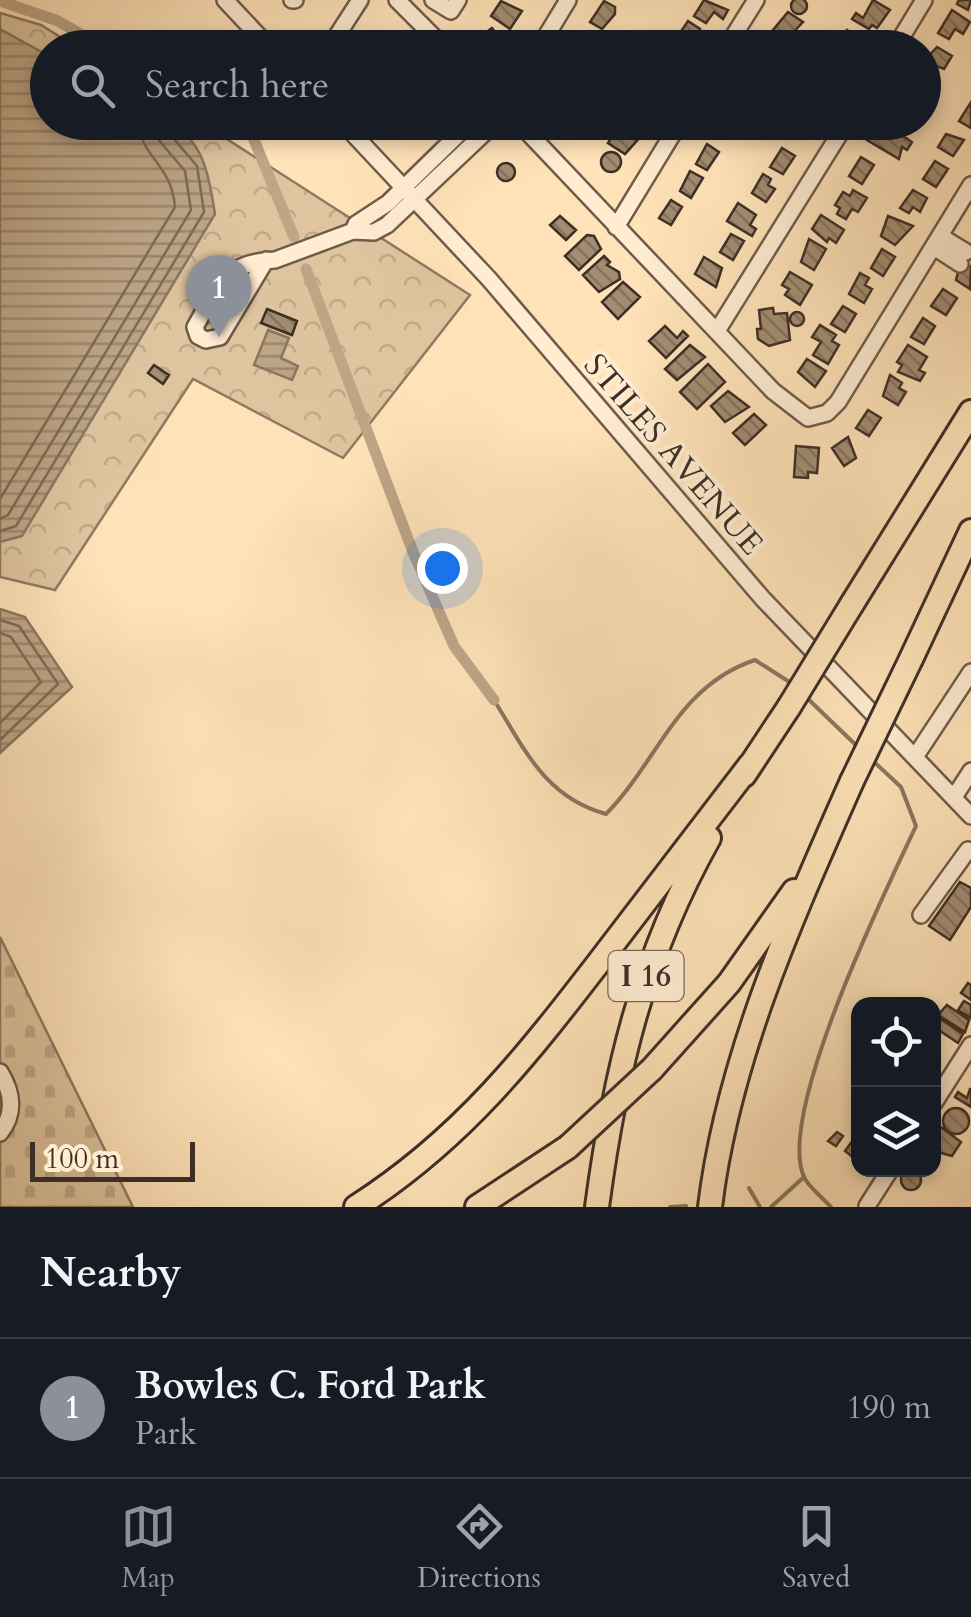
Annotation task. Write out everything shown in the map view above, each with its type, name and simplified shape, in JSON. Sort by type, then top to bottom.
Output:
[{"type":"highway","name":"I 16","points":[[598,1207],[612,1102],[638,1000],[672,904],[750,764],[971,412]]},
{"type":"highway","points":[[710,1207],[742,1063],[776,958],[852,781],[971,531]]},
{"type":"highway","points":[[356,1207],[431,1156],[478,1112],[528,1054],[750,764]]},
{"type":"highway","points":[[478,1207],[568,1147],[652,1069],[729,983],[819,855]]},
{"type":"street","points":[[225,0],[253,30]]},
{"type":"street","points":[[341,30],[360,0]]},
{"type":"street","points":[[397,0],[429,30]]},
{"type":"street","points":[[413,14],[424,0]]},
{"type":"street","points":[[433,0],[451,11],[458,0]]},
{"type":"street","points":[[549,30],[568,0]]},
{"type":"street","points":[[737,30],[756,0]]},
{"type":"street","points":[[905,30],[924,0]]},
{"type":"street","name":"STILES AVENUE","points":[[359,140],[489,279],[731,563],[971,816]]},
{"type":"street","points":[[353,231],[356,224],[388,204],[452,140]]},
{"type":"street","points":[[266,260],[220,336],[206,340],[198,336],[195,327],[234,267],[353,231],[374,232],[416,200],[478,140]]},
{"type":"street","points":[[535,140],[790,408],[808,418],[827,412],[838,402],[971,185]]},
{"type":"street","points":[[616,227],[669,140]]},
{"type":"street","points":[[717,330],[837,140]]},
{"type":"street","points":[[937,242],[963,258]]},
{"type":"street","points":[[914,757],[971,672]]},
{"type":"street","points":[[954,797],[971,771]]},
{"type":"street","points":[[921,915],[970,850]]},
{"type":"street","points":[[941,1091],[971,1045]]},
{"type":"street","points":[[0,1072],[11,1113],[0,1133]]},
{"type":"street","points":[[867,1206],[886,1177]]},
{"type":"green space","points":[[0,13],[49,30],[30,30],[30,140],[228,140],[470,295],[343,458],[193,379],[55,590],[0,577]]},
{"type":"green space","points":[[0,937],[133,1207],[0,1207]]},
{"type":"water","points":[[0,29],[30,46],[30,140],[191,140],[203,162],[215,214],[22,536],[0,542]]},
{"type":"water","points":[[268,330],[289,338],[281,358],[298,366],[292,380],[254,365]]},
{"type":"water","points":[[0,609],[25,617],[72,687],[0,753]]},
{"type":"building","points":[[704,0],[728,10],[723,19],[714,12],[706,23],[694,16]]},
{"type":"building","points":[[873,0],[890,10],[877,28],[872,25],[869,29],[852,19],[856,13],[863,18]]},
{"type":"building","points":[[959,0],[971,0],[968,10],[957,4]]},
{"type":"building","points":[[501,1],[522,11],[510,29],[491,16]]},
{"type":"building","points":[[604,1],[615,7],[615,14],[602,29],[590,22]]},
{"type":"building","points":[[794,1],[804,1],[804,11],[794,11]]},
{"type":"building","points":[[952,10],[970,22],[963,34],[955,29],[949,39],[940,30]]},
{"type":"building","points":[[788,12],[803,22],[795,30],[773,30]]},
{"type":"building","points":[[688,21],[700,29],[699,30],[682,30]]},
{"type":"building","points":[[941,49],[952,56],[944,69],[941,68]]},
{"type":"building","points":[[971,102],[971,128],[959,121]]},
{"type":"building","points":[[946,134],[964,140],[953,156],[938,147]]},
{"type":"building","points":[[610,140],[638,140],[625,154],[608,143]]},
{"type":"building","points":[[867,140],[909,140],[912,142],[907,150],[902,147],[899,159]]},
{"type":"building","points":[[707,144],[719,152],[707,170],[696,164]]},
{"type":"building","points":[[782,148],[795,156],[783,174],[770,167]]},
{"type":"building","points":[[611,152],[621,162],[611,172],[601,162]]},
{"type":"building","points":[[861,157],[874,165],[862,184],[849,176]]},
{"type":"building","points":[[935,161],[948,169],[936,187],[923,179]]},
{"type":"building","points":[[506,163],[513,165],[513,179],[506,181],[499,179],[497,172],[499,165]]},
{"type":"building","points":[[690,171],[703,178],[691,198],[680,191]]},
{"type":"building","points":[[763,174],[771,179],[768,185],[775,189],[766,202],[752,193]]},
{"type":"building","points":[[853,190],[867,198],[858,212],[852,209],[846,219],[837,214],[840,208],[835,205],[843,192],[850,196]]},
{"type":"building","points":[[913,190],[927,198],[920,212],[913,207],[909,213],[900,208]]},
{"type":"building","points":[[671,200],[682,207],[671,225],[659,218]]},
{"type":"building","points":[[738,203],[756,215],[750,225],[756,229],[752,236],[727,221]]},
{"type":"building","points":[[821,215],[844,230],[836,243],[829,238],[827,242],[812,229]]},
{"type":"building","points":[[560,216],[576,230],[566,240],[550,225]]},
{"type":"building","points":[[888,216],[913,226],[895,245],[881,236]]},
{"type":"building","points":[[731,234],[744,241],[733,260],[720,252]]},
{"type":"building","points":[[587,235],[594,236],[601,249],[579,270],[565,256]]},
{"type":"building","points":[[809,239],[826,249],[814,270],[801,262]]},
{"type":"building","points":[[882,249],[895,257],[883,276],[871,268]]},
{"type":"building","points":[[604,256],[610,262],[607,265],[619,272],[620,279],[599,292],[583,275]]},
{"type":"building","points":[[704,257],[722,268],[716,287],[695,274]]},
{"type":"building","points":[[961,261],[971,267],[970,289],[956,280]]},
{"type":"building","points":[[790,272],[812,285],[800,305],[785,295],[789,289],[782,285]]},
{"type":"building","points":[[860,273],[869,278],[865,285],[872,289],[864,303],[849,294]]},
{"type":"building","points":[[623,282],[640,297],[618,319],[602,302]]},
{"type":"building","points":[[943,289],[957,298],[946,315],[931,306]]},
{"type":"building","points":[[843,306],[856,314],[845,332],[831,324]]},
{"type":"building","points":[[773,308],[774,314],[787,313],[790,340],[769,346],[758,339],[759,310]]},
{"type":"building","points":[[267,309],[297,321],[292,335],[261,323]]},
{"type":"building","points":[[797,312],[804,319],[797,326],[790,319]]},
{"type":"building","points":[[923,318],[935,326],[924,344],[911,337]]},
{"type":"building","points":[[820,325],[836,335],[832,341],[839,345],[828,364],[813,355],[821,342],[812,337]]},
{"type":"building","points":[[665,326],[677,338],[683,331],[688,336],[666,358],[649,341]]},
{"type":"building","points":[[690,345],[705,357],[677,380],[665,369]]},
{"type":"building","points":[[908,345],[927,357],[919,370],[925,373],[920,381],[898,372],[902,365],[897,362]]},
{"type":"building","points":[[807,359],[826,371],[815,387],[798,372]]},
{"type":"building","points":[[708,364],[725,382],[697,409],[680,392]]},
{"type":"building","points":[[154,365],[169,375],[163,384],[148,373]]},
{"type":"building","points":[[890,375],[902,383],[899,388],[906,392],[898,405],[883,396]]},
{"type":"building","points":[[728,391],[749,407],[725,422],[711,406]]},
{"type":"building","points":[[868,410],[881,418],[869,436],[856,428]]},
{"type":"building","points":[[754,414],[766,425],[745,445],[733,433]]},
{"type":"building","points":[[848,437],[856,458],[844,466],[832,448]]},
{"type":"building","points":[[796,446],[819,448],[817,473],[808,472],[808,478],[794,477]]},
{"type":"building","points":[[960,882],[971,888],[971,907],[950,940],[929,926]]},
{"type":"building","points":[[968,983],[971,985],[971,1000],[961,993]]},
{"type":"building","points":[[964,1001],[971,1005],[971,1018],[958,1010]]},
{"type":"building","points":[[947,1005],[969,1020],[965,1032],[941,1017]]},
{"type":"building","points":[[941,1019],[963,1034],[958,1043],[941,1032]]},
{"type":"building","points":[[970,1089],[971,1107],[955,1097],[958,1092],[967,1098]]},
{"type":"building","points":[[956,1108],[965,1112],[969,1121],[965,1130],[956,1134],[947,1130],[943,1121],[947,1112]]},
{"type":"building","points":[[941,1127],[961,1142],[952,1156],[941,1153]]},
{"type":"building","points":[[837,1132],[843,1136],[836,1146],[828,1141]]},
{"type":"building","points":[[902,1177],[920,1177],[915,1189],[902,1184]]},
{"type":"waterway","points":[[0,1],[74,30]]},
{"type":"waterway","points":[[254,140],[294,237]]},
{"type":"waterway","points":[[306,269],[413,552],[454,646],[494,700]]},
{"type":"waterway","points":[[494,700],[527,754],[552,784],[567,796],[606,814],[671,726],[706,687],[755,660],[791,683]]},
{"type":"waterway","points":[[806,697],[860,749]]},
{"type":"waterway","points":[[831,1207],[805,1179],[799,1149],[805,1107],[838,1003],[916,826],[901,787],[871,759]]},
{"type":"waterway","points":[[771,1207],[804,1177]]},
{"type":"waterway","points":[[749,1188],[760,1207]]},
{"type":"waterway","points":[[670,1207],[686,1206]]},
{"type":"place","name":"Bowles C. Ford Park","points":[[219,337]]}]
